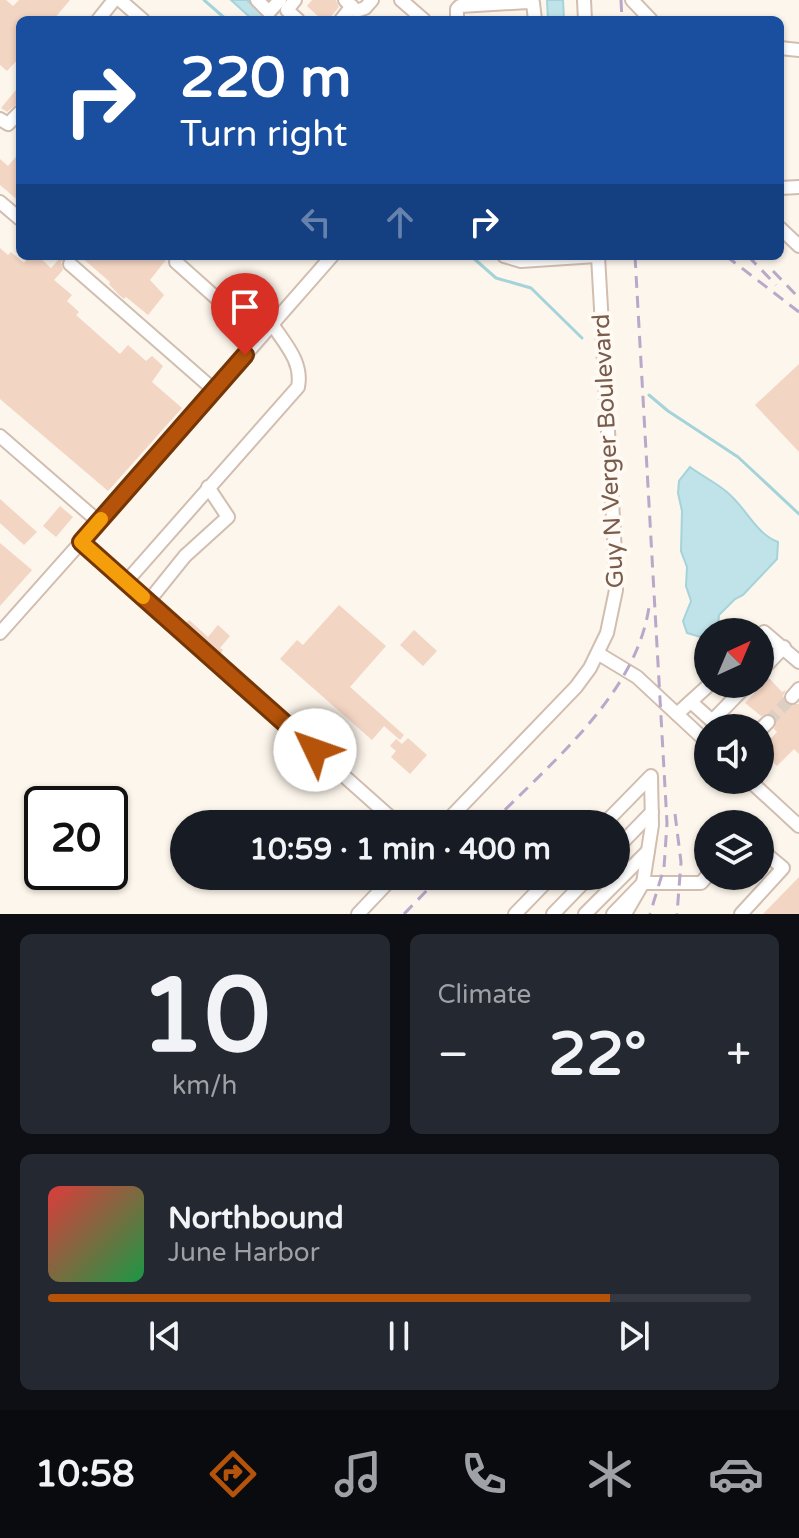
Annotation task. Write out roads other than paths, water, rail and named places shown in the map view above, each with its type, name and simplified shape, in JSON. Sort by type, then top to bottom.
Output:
[{"type":"street","points":[[102,16],[117,0],[138,16]]},
{"type":"street","points":[[257,0],[269,12],[280,0]]},
{"type":"street","points":[[294,16],[287,10],[295,0]]},
{"type":"street","points":[[351,6],[365,8],[372,0]]},
{"type":"street","points":[[401,0],[419,16]]},
{"type":"street","points":[[632,0],[647,16]]},
{"type":"street","points":[[457,16],[460,6],[528,2],[533,3],[535,16]]},
{"type":"street","points":[[0,119],[8,124],[16,116]]},
{"type":"street","points":[[0,202],[16,216]]},
{"type":"street","points":[[784,232],[799,246]]},
{"type":"street","points":[[0,633],[328,260]]},
{"type":"street","name":"Guy N Verger Boulevard","points":[[457,810],[576,687],[599,654],[607,633],[616,590],[597,260]]},
{"type":"street","points":[[176,262],[260,337]]},
{"type":"street","points":[[70,264],[214,390]]},
{"type":"street","points":[[126,582],[298,387],[298,363],[272,324]]},
{"type":"street","points":[[0,436],[99,522]]},
{"type":"street","points":[[148,602],[185,556],[228,517],[208,487]]},
{"type":"street","points":[[81,542],[382,810]]},
{"type":"street","points":[[774,640],[799,662]]},
{"type":"street","points":[[774,657],[784,647]]},
{"type":"street","points":[[599,654],[637,677],[694,730]]},
{"type":"street","points":[[677,714],[695,698]]},
{"type":"street","points":[[724,714],[737,698]]},
{"type":"street","points":[[691,702],[705,714]]},
{"type":"street","points":[[618,810],[651,776],[652,812],[643,883],[625,914]]},
{"type":"street","points":[[764,794],[799,826]]},
{"type":"street","points":[[630,835],[652,812]]},
{"type":"street","points":[[585,914],[648,850]]},
{"type":"street","points":[[774,861],[783,868],[774,878]]},
{"type":"street","points":[[613,914],[643,883],[694,883]]},
{"type":"street","points":[[358,914],[381,890]]},
{"type":"street","points":[[515,914],[538,890]]},
{"type":"street","points":[[553,914],[576,890]]},
{"type":"street","points":[[741,914],[763,890]]},
{"type":"water","points":[[231,0],[247,0],[265,16],[249,16]]},
{"type":"water","points":[[547,0],[563,0],[564,16],[548,16]]},
{"type":"water","points":[[690,467],[728,493],[763,533],[778,542],[777,559],[719,618],[694,618],[694,635],[687,633],[683,621],[691,601],[686,586],[687,567],[681,551],[679,481]]},
{"type":"waterway","points":[[204,0],[222,16]]},
{"type":"waterway","points":[[476,260],[496,278],[531,288],[582,338]]},
{"type":"waterway","points":[[649,395],[738,457],[799,514]]},
{"type":"tunnel","points":[[774,716],[792,697]]},
{"type":"railway","points":[[621,0],[622,16]]},
{"type":"railway","points":[[635,260],[667,823],[664,868],[650,914]]},
{"type":"railway","points":[[731,260],[799,312]]},
{"type":"railway","points":[[752,260],[776,285]]},
{"type":"railway","points":[[773,271],[799,298]]},
{"type":"railway","points":[[505,810],[563,752],[609,698],[641,639],[649,607]]},
{"type":"railway","points":[[675,814],[681,862],[677,914]]},
{"type":"railway","points":[[404,914],[427,890]]}]
